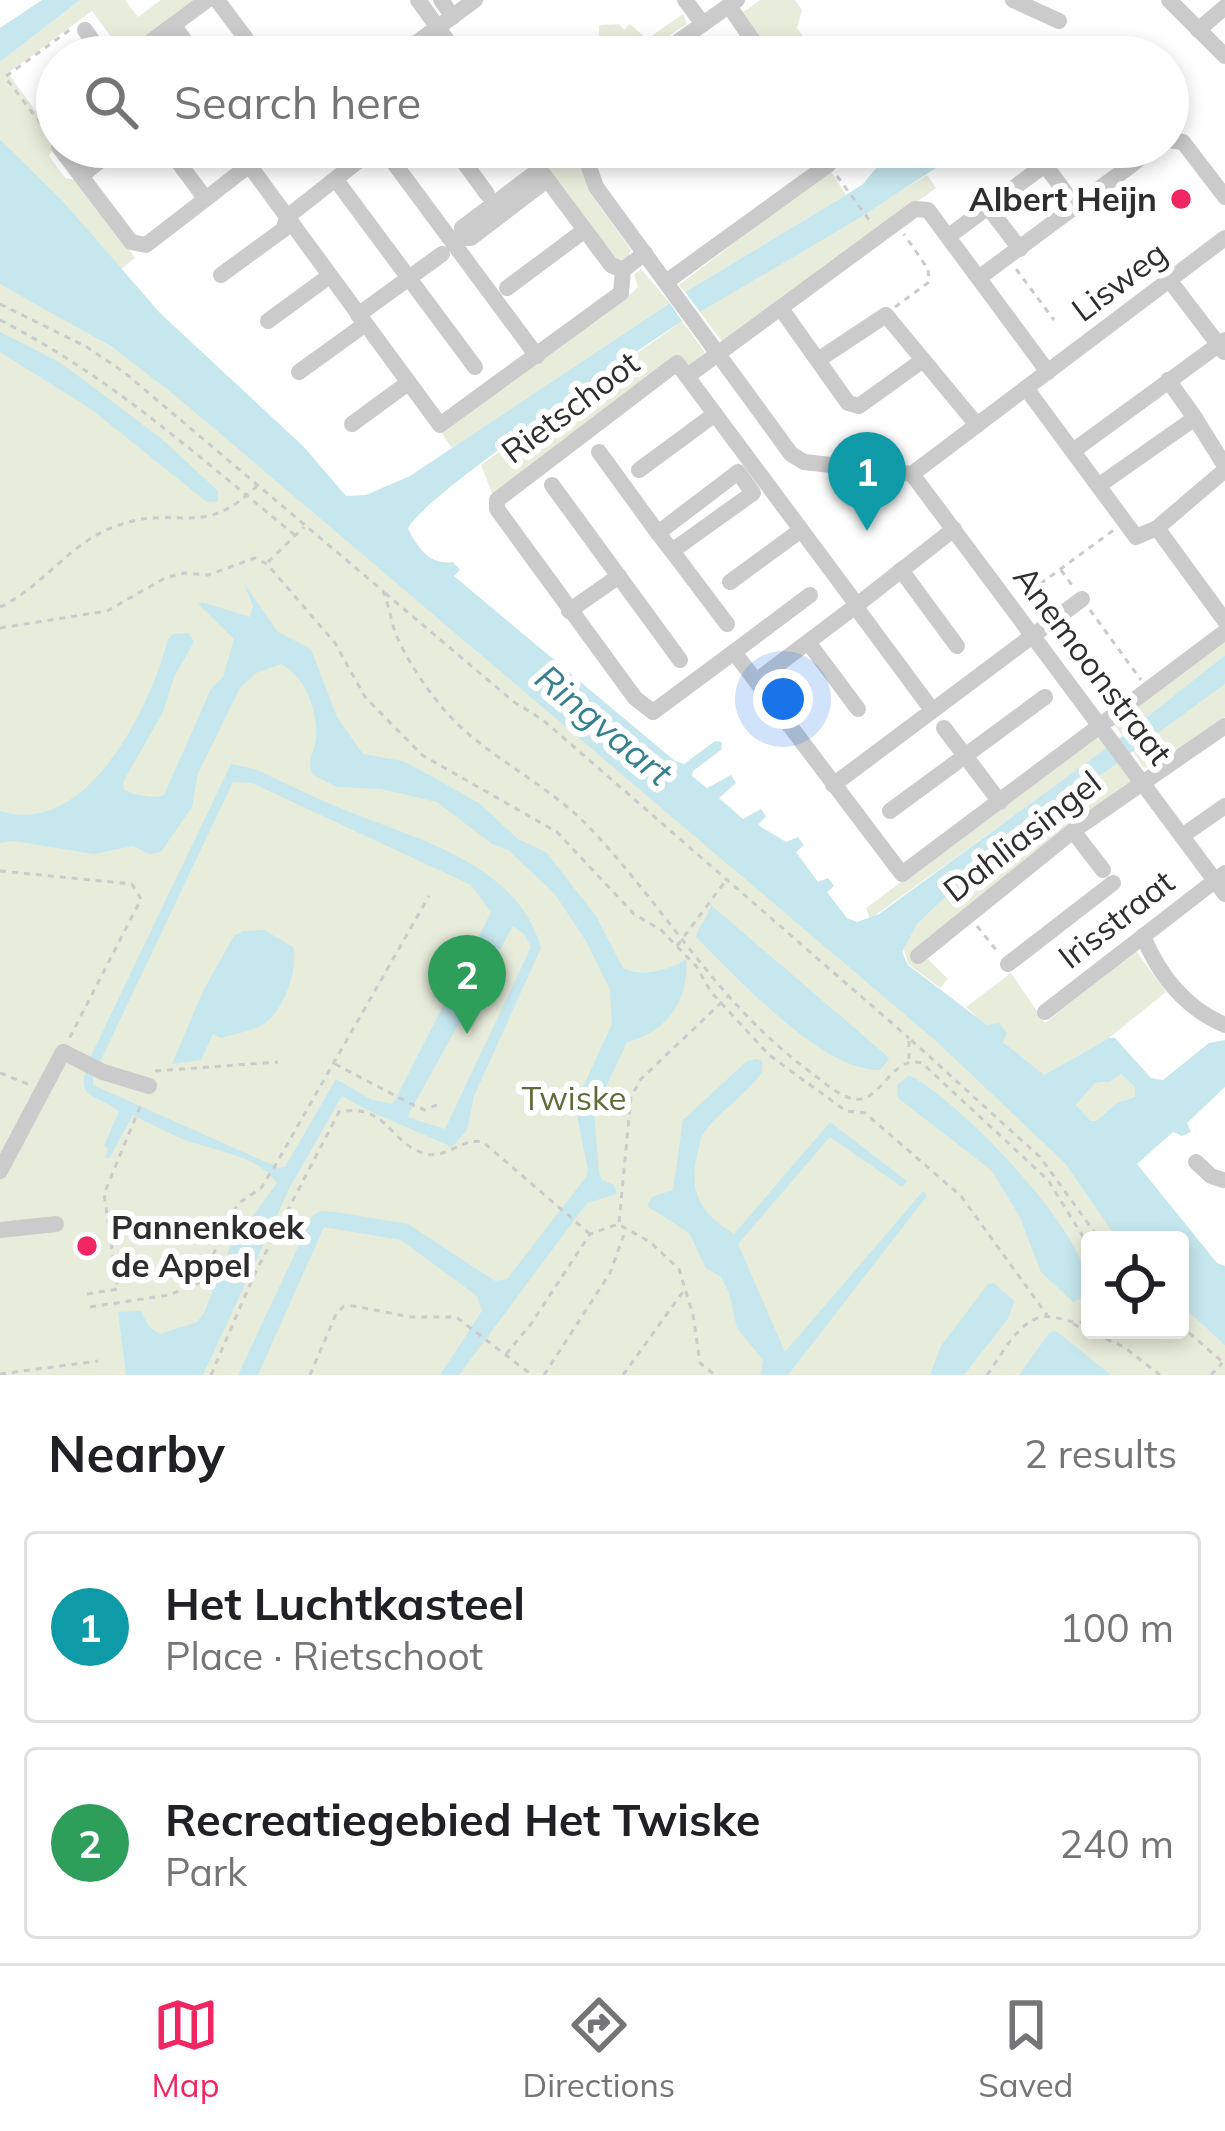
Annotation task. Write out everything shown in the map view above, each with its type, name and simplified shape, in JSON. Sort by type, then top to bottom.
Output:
[{"type":"street","points":[[160,36],[207,0]]},
{"type":"street","points":[[217,0],[244,36]]},
{"type":"street","points":[[418,0],[446,22]]},
{"type":"street","points":[[441,0],[451,36]]},
{"type":"street","points":[[426,36],[475,0]]},
{"type":"street","points":[[686,0],[703,24]]},
{"type":"street","points":[[1013,0],[1059,21]]},
{"type":"street","points":[[686,36],[733,3],[752,36]]},
{"type":"street","points":[[1174,5],[1225,56]]},
{"type":"street","points":[[1198,30],[1225,7]]},
{"type":"street","points":[[174,26],[181,36]]},
{"type":"street","points":[[85,30],[89,36]]},
{"type":"street","points":[[1189,149],[1225,197]]},
{"type":"street","points":[[75,168],[131,242],[146,244],[245,168]]},
{"type":"street","points":[[81,176],[91,168]]},
{"type":"street","points":[[183,168],[205,198]]},
{"type":"street","name":"Rietschoot","points":[[251,168],[440,425],[621,293],[623,270],[645,254]]},
{"type":"street","name":"Rietschoot","points":[[221,275],[284,229],[286,217],[352,168]]},
{"type":"street","name":"Rietschoot","points":[[395,168],[537,356]]},
{"type":"street","points":[[468,168],[487,194]]},
{"type":"street","points":[[538,168],[611,265],[623,270]]},
{"type":"street","points":[[589,168],[596,187],[790,454],[804,462],[912,474]]},
{"type":"street","points":[[669,286],[813,168]]},
{"type":"street","points":[[949,236],[1041,168]]},
{"type":"street","points":[[1047,168],[1076,206]]},
{"type":"street","points":[[980,278],[1127,168]]},
{"type":"street","points":[[543,175],[471,238],[463,238],[462,228],[543,175]]},
{"type":"street","points":[[336,180],[475,367]]},
{"type":"street","points":[[988,207],[1014,253]]},
{"type":"street","points":[[689,375],[915,209],[928,210],[1048,372]]},
{"type":"street","points":[[507,288],[585,230]]},
{"type":"street","name":"Lisweg","points":[[912,474],[1225,238]]},
{"type":"street","points":[[299,372],[442,254]]},
{"type":"street","points":[[268,321],[328,277]]},
{"type":"street","points":[[1073,451],[1168,380],[1223,346],[1170,280]]},
{"type":"street","points":[[782,310],[848,403],[859,406],[923,360]]},
{"type":"street","points":[[818,360],[886,315],[977,425]]},
{"type":"street","name":"Rietschoot","points":[[810,596],[653,712],[635,698],[569,611],[497,509],[497,500],[677,363],[932,710]]},
{"type":"street","points":[[1026,388],[1136,537],[1157,528],[1225,468],[1168,380]]},
{"type":"street","points":[[352,424],[408,383]]},
{"type":"street","points":[[639,470],[715,414]]},
{"type":"street","points":[[1101,484],[1195,418]]},
{"type":"street","points":[[599,452],[727,624]]},
{"type":"street","points":[[658,532],[738,472],[752,493],[672,551]]},
{"type":"street","name":"Anemoonstraat","points":[[912,474],[1221,882]]},
{"type":"street","name":"Rietschoot","points":[[552,485],[680,660]]},
{"type":"street","points":[[715,490],[729,510]]},
{"type":"street","points":[[691,508],[706,527]]},
{"type":"street","points":[[1157,528],[1225,621]]},
{"type":"street","points":[[730,582],[801,530]]},
{"type":"street","points":[[756,681],[954,530]]},
{"type":"street","points":[[901,570],[956,646]]},
{"type":"street","points":[[569,611],[619,576]]},
{"type":"street","points":[[832,785],[1082,599]]},
{"type":"street","points":[[734,652],[902,874],[1104,729],[1147,688],[1225,632]]},
{"type":"street","points":[[808,642],[858,709]]},
{"type":"street","points":[[890,811],[1046,697]]},
{"type":"street","name":"Dahliasingel","points":[[918,956],[1072,831],[1225,726]]},
{"type":"street","points":[[944,728],[1000,802]]},
{"type":"street","points":[[1182,836],[1225,801]]},
{"type":"street","points":[[1008,964],[1108,876],[1072,831]]},
{"type":"street","name":"Irisstraat","points":[[1045,1012],[1221,882]]},
{"type":"street","points":[[1143,936],[1152,956],[1190,1006],[1225,1025]]},
{"type":"street","points":[[0,1172],[63,1052],[146,1093]]},
{"type":"street","points":[[1196,1162],[1224,1184]]},
{"type":"street","points":[[0,1230],[56,1223]]},
{"type":"path","points":[[61,36],[80,22],[85,30]]},
{"type":"path","points":[[36,54],[5,76],[36,117]]},
{"type":"path","points":[[835,168],[867,217]]},
{"type":"path","points":[[886,315],[929,282],[928,269],[896,222]]},
{"type":"path","points":[[1014,253],[1054,320]]},
{"type":"path","points":[[0,304],[87,347],[125,373],[514,702],[544,720],[1040,1157],[1093,1231]]},
{"type":"path","points":[[0,320],[79,364],[150,415],[296,536]]},
{"type":"path","points":[[0,607],[15,600],[84,541],[115,526],[151,519],[209,518],[235,508],[259,485]]},
{"type":"path","points":[[1011,605],[1126,521]]},
{"type":"path","points":[[267,564],[306,526]]},
{"type":"path","points":[[0,628],[106,611],[165,578],[184,573],[208,574],[255,557],[267,564],[335,643],[364,697],[422,755],[557,832],[634,914],[677,946],[769,1055],[846,1111],[865,1113],[961,1196],[1047,1316]]},
{"type":"path","points":[[1061,570],[1147,688]]},
{"type":"path","points":[[383,591],[400,641],[447,713],[586,823],[645,890],[727,997],[781,1050],[844,1096],[858,1100],[871,1096],[909,1061],[909,1038]]},
{"type":"path","points":[[0,872],[133,884],[139,891],[141,899],[63,1052]]},
{"type":"path","points":[[677,946],[725,881]]},
{"type":"path","points":[[90,1307],[169,1295],[200,1282],[231,1215],[270,1174],[429,896]]},
{"type":"path","points":[[968,915],[1008,964]]},
{"type":"path","points":[[618,1224],[632,1096],[641,1079],[727,997]]},
{"type":"path","points":[[909,1061],[922,1063],[1022,1153],[1048,1180],[1081,1233]]},
{"type":"path","points":[[87,1294],[118,1289],[104,1194],[154,1071],[278,1062]]},
{"type":"path","points":[[334,1063],[425,1110],[441,1103]]},
{"type":"path","points":[[0,1072],[43,1091]]},
{"type":"path","points":[[212,1375],[254,1275],[339,1112],[354,1109],[378,1116],[418,1152],[438,1156],[471,1139],[482,1142],[590,1234]]},
{"type":"path","points":[[506,1354],[590,1234],[618,1224],[674,1260],[686,1287],[700,1363],[715,1375]]},
{"type":"path","points":[[544,1375],[610,1273],[626,1228]]},
{"type":"path","points":[[623,1375],[686,1287]]},
{"type":"path","points":[[310,1375],[336,1314],[344,1306],[429,1318],[456,1317],[532,1375]]},
{"type":"path","points":[[987,1375],[1025,1324],[1047,1316],[1124,1347],[1160,1375]]},
{"type":"path","points":[[1071,1323],[1081,1322]]},
{"type":"path","points":[[1189,1332],[1224,1363],[1211,1375]]},
{"type":"path","points":[[0,1374],[98,1361]]},
{"type":"green space","points":[[80,0],[125,0],[138,17],[161,0],[199,0],[151,36],[110,36],[92,11],[58,36],[36,36],[36,52],[8,73],[36,111],[36,168],[58,168],[65,178],[77,180],[135,258],[121,269],[62,200],[0,139],[0,62]]},
{"type":"green space","points":[[760,0],[795,0],[802,10],[797,28],[803,36],[757,36],[742,13]]},
{"type":"green space","points":[[683,14],[687,24],[669,36],[651,36]]},
{"type":"green space","points":[[619,24],[624,30],[630,24],[644,36],[599,36],[599,25]]},
{"type":"green space","points":[[545,168],[584,168],[588,190],[631,250],[616,265]]},
{"type":"green space","points":[[830,170],[846,195],[685,292],[679,285]]},
{"type":"green space","points":[[927,175],[936,188],[724,344],[700,312]]},
{"type":"green space","points":[[641,269],[670,303],[452,448],[442,434],[634,291],[638,287],[634,275]]},
{"type":"green space","name":"Twiske","points":[[0,284],[200,402],[710,828],[1149,1231],[1081,1231],[1081,1339],[1189,1339],[1189,1268],[1225,1301],[1225,1375],[0,1375]]},
{"type":"green space","points":[[682,321],[705,352],[691,367],[684,365],[493,495],[481,465]]},
{"type":"green space","points":[[1225,641],[1225,655],[1123,736],[1114,725]]},
{"type":"green space","points":[[1225,684],[1225,717],[1151,769],[1143,767],[1133,751]]},
{"type":"green space","points":[[1100,735],[1109,747],[870,919],[866,908]]},
{"type":"green space","points":[[1119,761],[1132,784],[926,957],[948,979],[940,988],[908,964],[903,946],[917,924],[985,860]]},
{"type":"green space","points":[[1136,951],[1166,992],[1109,1038],[1044,1075],[966,1007],[1011,973],[1045,1023]]},
{"type":"green space","points":[[1121,1074],[1136,1087],[1135,1097],[1118,1102],[1091,1121],[1076,1105],[1095,1083],[1110,1082]]},
{"type":"water","points":[[42,0],[80,0],[0,62],[0,28]]},
{"type":"water","name":"Ringvaart","points":[[0,139],[62,200],[160,313],[304,447],[346,496],[366,495],[410,476],[670,303],[682,321],[488,458],[420,513],[408,529],[425,554],[453,562],[460,570],[454,576],[675,761],[684,764],[715,741],[722,742],[721,750],[692,776],[707,788],[731,775],[736,783],[719,798],[743,819],[761,809],[766,816],[758,825],[786,842],[798,837],[804,845],[796,852],[818,882],[828,878],[834,886],[827,892],[847,918],[857,922],[879,914],[1123,736],[1225,655],[1225,684],[985,860],[917,924],[902,952],[908,965],[987,1025],[999,1023],[1007,1033],[1003,1042],[1044,1075],[1115,1038],[1151,1078],[1163,1080],[1209,1043],[1225,1040],[1225,1087],[1187,1123],[1191,1132],[1182,1136],[1173,1132],[1137,1164],[1217,1263],[1225,1266],[1225,1345],[1189,1312],[1189,1231],[1112,1231],[1065,1163],[936,1041],[176,396],[112,347],[0,284]],"holes":[[[1121,1074],[1135,1087],[1135,1097],[1118,1102],[1096,1121],[1076,1105],[1095,1083],[1110,1082]]]},
{"type":"water","points":[[876,168],[936,168],[700,312],[685,292],[863,184]]},
{"type":"water","points":[[0,332],[59,362],[163,440],[218,491],[218,501],[207,502],[91,409],[0,352]]},
{"type":"water","points":[[244,584],[278,632],[311,649],[337,717],[363,754],[403,761],[479,803],[518,839],[546,852],[596,916],[623,968],[655,971],[686,959],[684,988],[673,1013],[653,1031],[627,1042],[594,1113],[599,1173],[617,1194],[587,1203],[459,1375],[440,1375],[482,1311],[477,1296],[401,1240],[324,1227],[258,1375],[238,1375],[313,1215],[336,1212],[408,1224],[495,1281],[507,1279],[586,1177],[577,1100],[612,1024],[610,990],[586,941],[554,893],[508,850],[492,844],[437,802],[381,789],[337,787],[313,775],[310,761],[316,728],[312,706],[304,686],[281,664],[256,673],[240,688],[198,773],[192,807],[161,852],[150,854],[133,846],[94,854],[14,841],[0,843],[0,811],[32,814],[61,805],[111,760],[147,698],[168,639],[188,633],[194,642],[174,677],[163,712],[123,782],[124,790],[133,793],[164,795],[211,689],[223,677],[234,639],[198,604],[250,617],[253,606]]},
{"type":"water","points":[[231,764],[255,769],[459,857],[510,894],[529,919],[541,948],[474,1096],[467,1130],[452,1147],[342,1096],[290,1187],[203,1375],[126,1375],[118,1312],[141,1311],[149,1327],[160,1334],[197,1322],[230,1247],[277,1183],[248,1160],[188,1141],[133,1115],[109,1159],[105,1157],[108,1149],[104,1146],[119,1111],[85,1089],[89,1060]],"holes":[[[233,782],[252,783],[471,885],[491,912],[393,1104],[372,1100],[336,1079],[285,1167],[279,1168],[93,1085]],[[513,926],[531,947],[445,1129],[407,1117]]]},
{"type":"water","points":[[711,905],[886,1055],[889,1059],[880,1070],[857,1066],[807,1039],[734,975],[696,937]]},
{"type":"water","points":[[264,930],[293,947],[291,979],[282,1003],[260,1026],[221,1038],[213,1034],[201,1060],[172,1064],[203,991],[234,936]]},
{"type":"water","points":[[747,1061],[762,1061],[762,1072],[708,1128],[697,1155],[696,1192],[723,1226],[734,1234],[830,1122],[907,1181],[902,1187],[830,1137],[738,1244],[785,1352],[923,1191],[927,1196],[788,1375],[761,1375],[763,1360],[737,1328],[721,1277],[706,1268],[689,1233],[647,1206],[652,1197],[673,1190],[683,1120]]},
{"type":"water","points":[[909,1075],[932,1090],[1019,1172],[1069,1238],[1081,1262],[1081,1298],[1073,1302],[1041,1272],[1019,1215],[991,1170],[898,1098],[897,1085]]},
{"type":"water","points":[[994,1283],[1014,1301],[1009,1317],[964,1375],[930,1375],[941,1346],[988,1284]]},
{"type":"water","points":[[1056,1331],[1111,1375],[1019,1375],[1050,1332]]},
{"type":"place","name":"Albert Heijn","points":[[1181,199]]},
{"type":"place","name":"Het Luchtkasteel","points":[[867,531]]},
{"type":"place","name":"Recreatiegebied Het Twiske","points":[[467,1034]]},
{"type":"place","name":"Pannenkoek de Appel","points":[[87,1246]]}]
